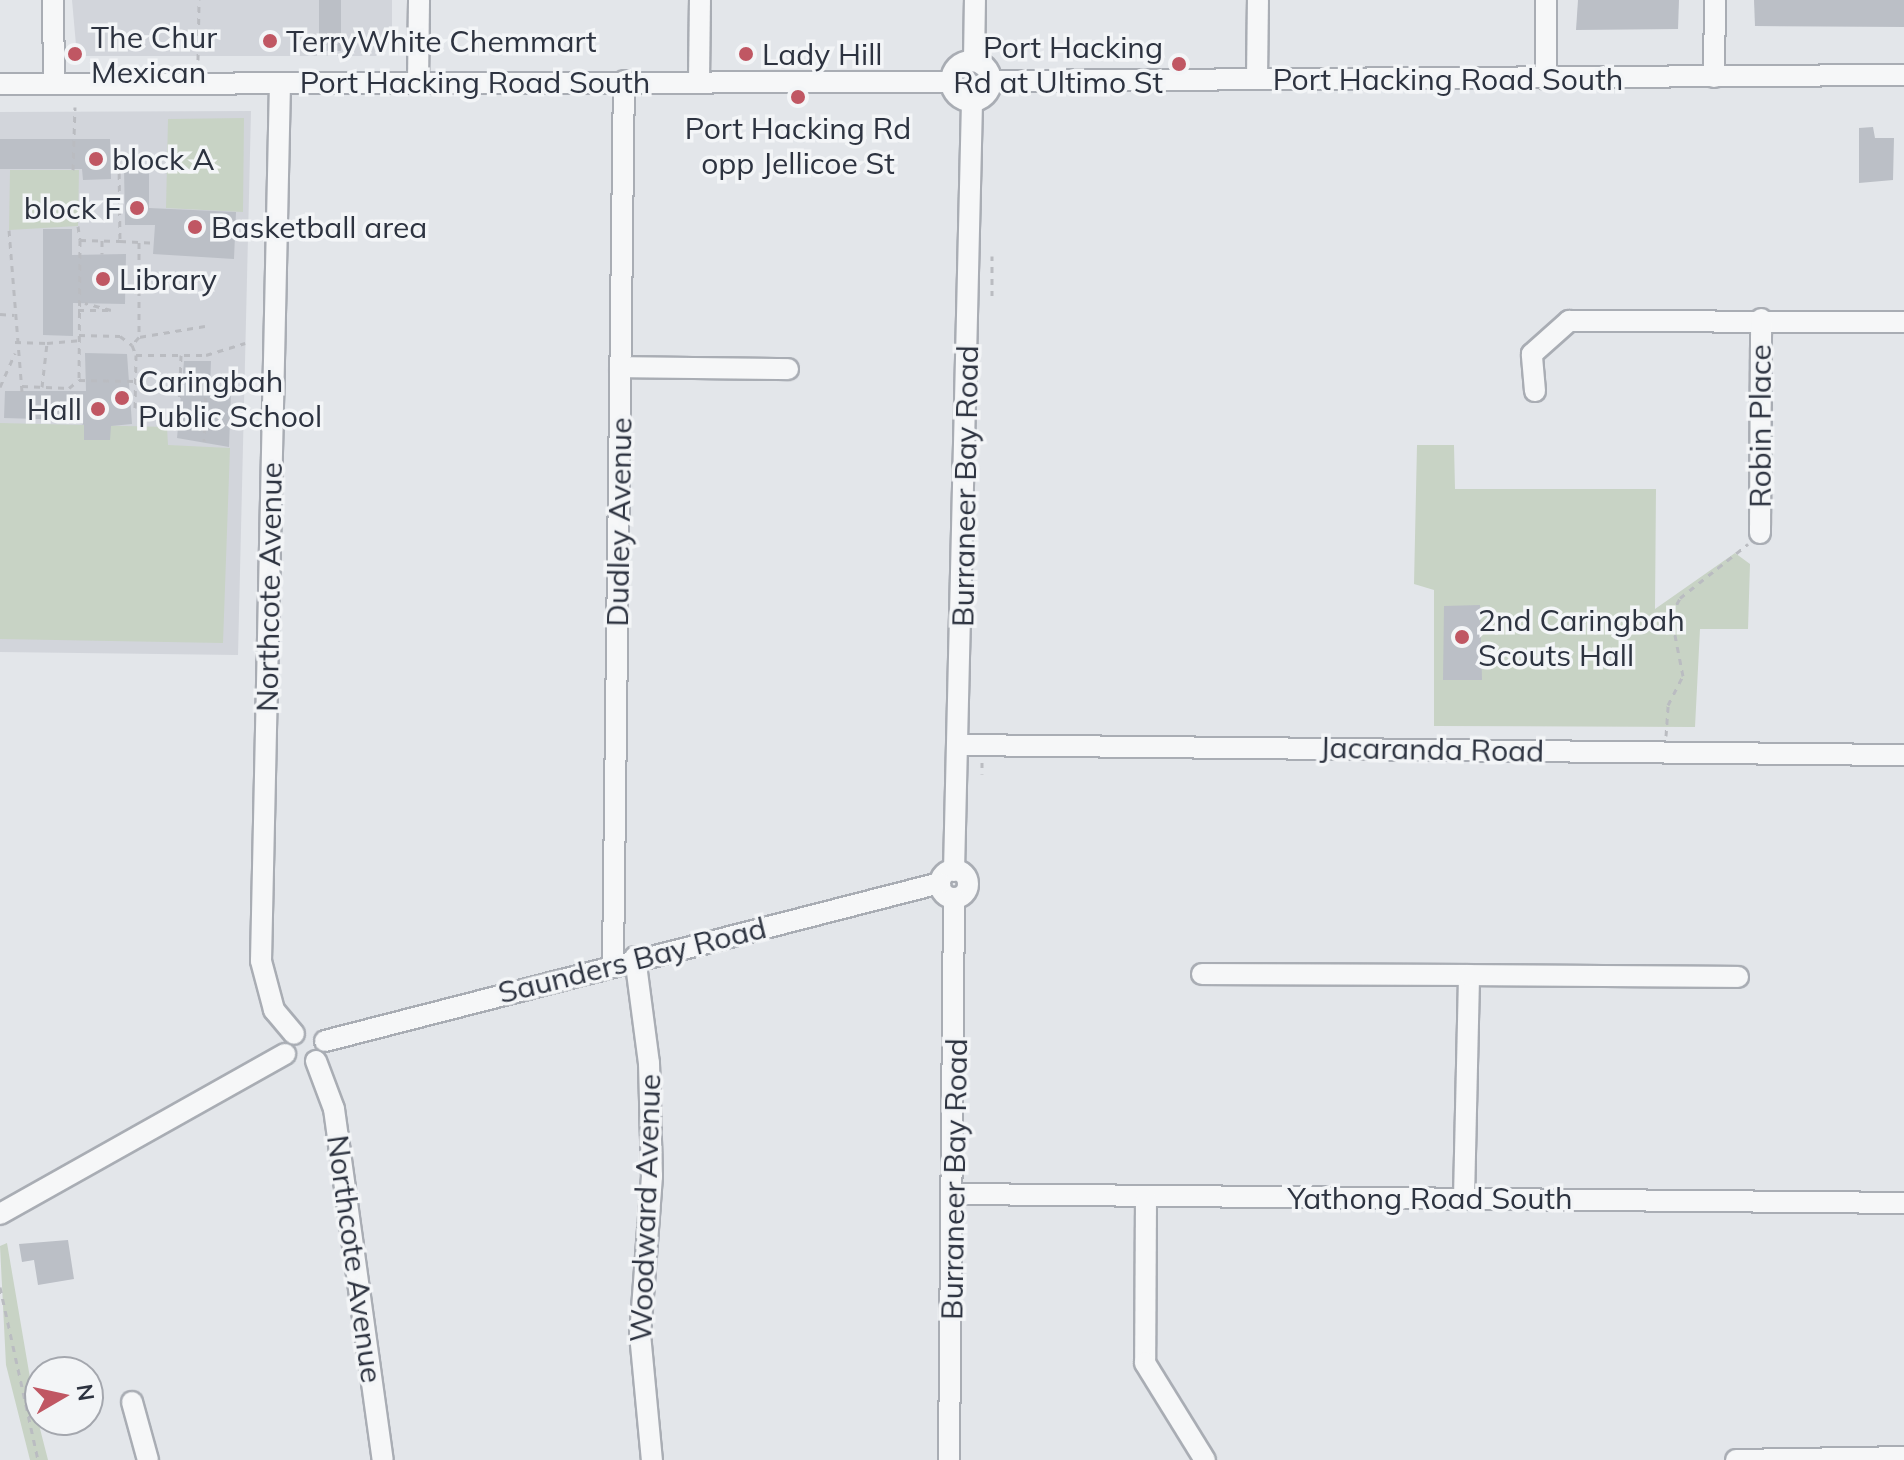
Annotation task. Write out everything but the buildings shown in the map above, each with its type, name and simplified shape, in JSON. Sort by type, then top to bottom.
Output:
[{"type":"street","points":[[53,0],[54,83]]},
{"type":"street","points":[[418,83],[419,0]]},
{"type":"street","points":[[699,80],[700,0]]},
{"type":"street","points":[[974,61],[958,66],[951,82],[960,99],[972,102],[991,81],[974,61],[975,0]]},
{"type":"street","points":[[1257,79],[1258,0]]},
{"type":"street","points":[[1546,0],[1546,79]]},
{"type":"street","points":[[1714,77],[1715,0]]},
{"type":"street","name":"Port Hacking Road South","points":[[991,81],[1904,75]]},
{"type":"street","name":"Port Hacking Road South","points":[[0,84],[699,80],[951,82]]},
{"type":"street","name":"Dudley Avenue","points":[[613,963],[624,81]]},
{"type":"street","name":"Northcote Avenue","points":[[280,83],[261,961],[274,1010],[294,1034]]},
{"type":"street","name":"Burraneer Bay Road","points":[[949,1460],[956,1194],[949,884],[959,745],[972,102]]},
{"type":"street","name":"Robin Place","points":[[1535,391],[1532,354],[1569,321],[1761,319],[1904,322]]},
{"type":"street","name":"Robin Place","points":[[1760,533],[1761,319]]},
{"type":"street","points":[[620,367],[788,369]]},
{"type":"street","name":"Jacaranda Road","points":[[959,745],[1904,755]]},
{"type":"street","name":"Saunders Bay Road","points":[[325,1041],[635,957],[949,884]]},
{"type":"street","name":"Woodward Avenue","points":[[635,957],[649,1063],[652,1176],[640,1334],[652,1460]]},
{"type":"street","points":[[1202,974],[1738,977]]},
{"type":"street","points":[[1464,1198],[1469,975]]},
{"type":"street","points":[[0,1214],[285,1054],[294,1034],[325,1041],[316,1061],[285,1054]]},
{"type":"street","name":"Northcote Avenue","points":[[316,1061],[334,1109],[383,1460]]},
{"type":"street","name":"Yathong Road South","points":[[956,1194],[1904,1203]]},
{"type":"street","points":[[1146,1198],[1145,1363],[1205,1460]]},
{"type":"street","points":[[132,1402],[148,1460]]},
{"type":"street","points":[[1736,1460],[1904,1457]]},
{"type":"path","points":[[198,60],[199,0]]},
{"type":"path","points":[[73,170],[75,107]]},
{"type":"path","points":[[119,161],[122,184],[120,241]]},
{"type":"path","points":[[78,226],[79,380]]},
{"type":"path","points":[[9,230],[15,353],[21,388],[69,388],[79,380],[136,381]]},
{"type":"path","points":[[80,240],[154,243]]},
{"type":"path","points":[[102,240],[102,254]]},
{"type":"path","points":[[139,242],[139,337]]},
{"type":"path","points":[[992,256],[992,296]]},
{"type":"path","points":[[78,310],[111,310],[85,303]]},
{"type":"path","points":[[0,314],[14,315]]},
{"type":"path","points":[[132,345],[139,337],[205,326]]},
{"type":"path","points":[[15,342],[47,343],[120,336],[132,345],[136,355],[135,408]]},
{"type":"path","points":[[42,387],[47,343]]},
{"type":"path","points":[[136,355],[181,355],[245,343]]},
{"type":"path","points":[[0,387],[15,353]]},
{"type":"path","points":[[181,355],[179,413],[205,415]]},
{"type":"path","points":[[204,441],[206,388]]},
{"type":"path","points":[[1666,752],[1668,705],[1683,676],[1671,615],[1680,598],[1760,533]]},
{"type":"path","points":[[0,1287],[38,1460]]},
{"type":"shaded area","points":[[72,0],[392,0],[392,40],[376,56],[77,56]]},
{"type":"shaded area","name":"Caringbah Public School","points":[[251,111],[238,655],[0,652],[0,112]]},
{"type":"green space","points":[[244,118],[243,212],[166,208],[168,119]]},
{"type":"green space","points":[[10,170],[79,170],[78,226],[9,230]]},
{"type":"green space","points":[[0,423],[167,427],[168,445],[230,448],[223,643],[0,639]]},
{"type":"green space","points":[[1417,445],[1454,445],[1455,489],[1656,489],[1655,609],[1735,553],[1750,564],[1748,629],[1700,629],[1695,727],[1434,726],[1434,590],[1414,584]]},
{"type":"green space","points":[[7,1243],[26,1356],[24,1436],[42,1436],[48,1460],[30,1460],[6,1365],[0,1246]]},
{"type":"place","name":"TerryWhite Chemmart","points":[[270,41]]},
{"type":"place","name":"The Chur Mexican","points":[[75,54]]},
{"type":"place","name":"Lady Hill","points":[[746,54]]},
{"type":"place","name":"Port Hacking Rd at Ultimo St","points":[[1179,64]]},
{"type":"place","name":"Port Hacking Rd opp Jellicoe St","points":[[798,97]]},
{"type":"place","name":"block A","points":[[96,159]]},
{"type":"place","name":"block F","points":[[137,208]]},
{"type":"place","name":"Basketball area","points":[[195,227]]},
{"type":"place","name":"Library","points":[[103,279]]},
{"type":"place","name":"Caringbah Public School","points":[[122,398]]},
{"type":"place","name":"Hall","points":[[98,409]]},
{"type":"place","name":"2nd Caringbah Scouts Hall","points":[[1462,637]]}]
